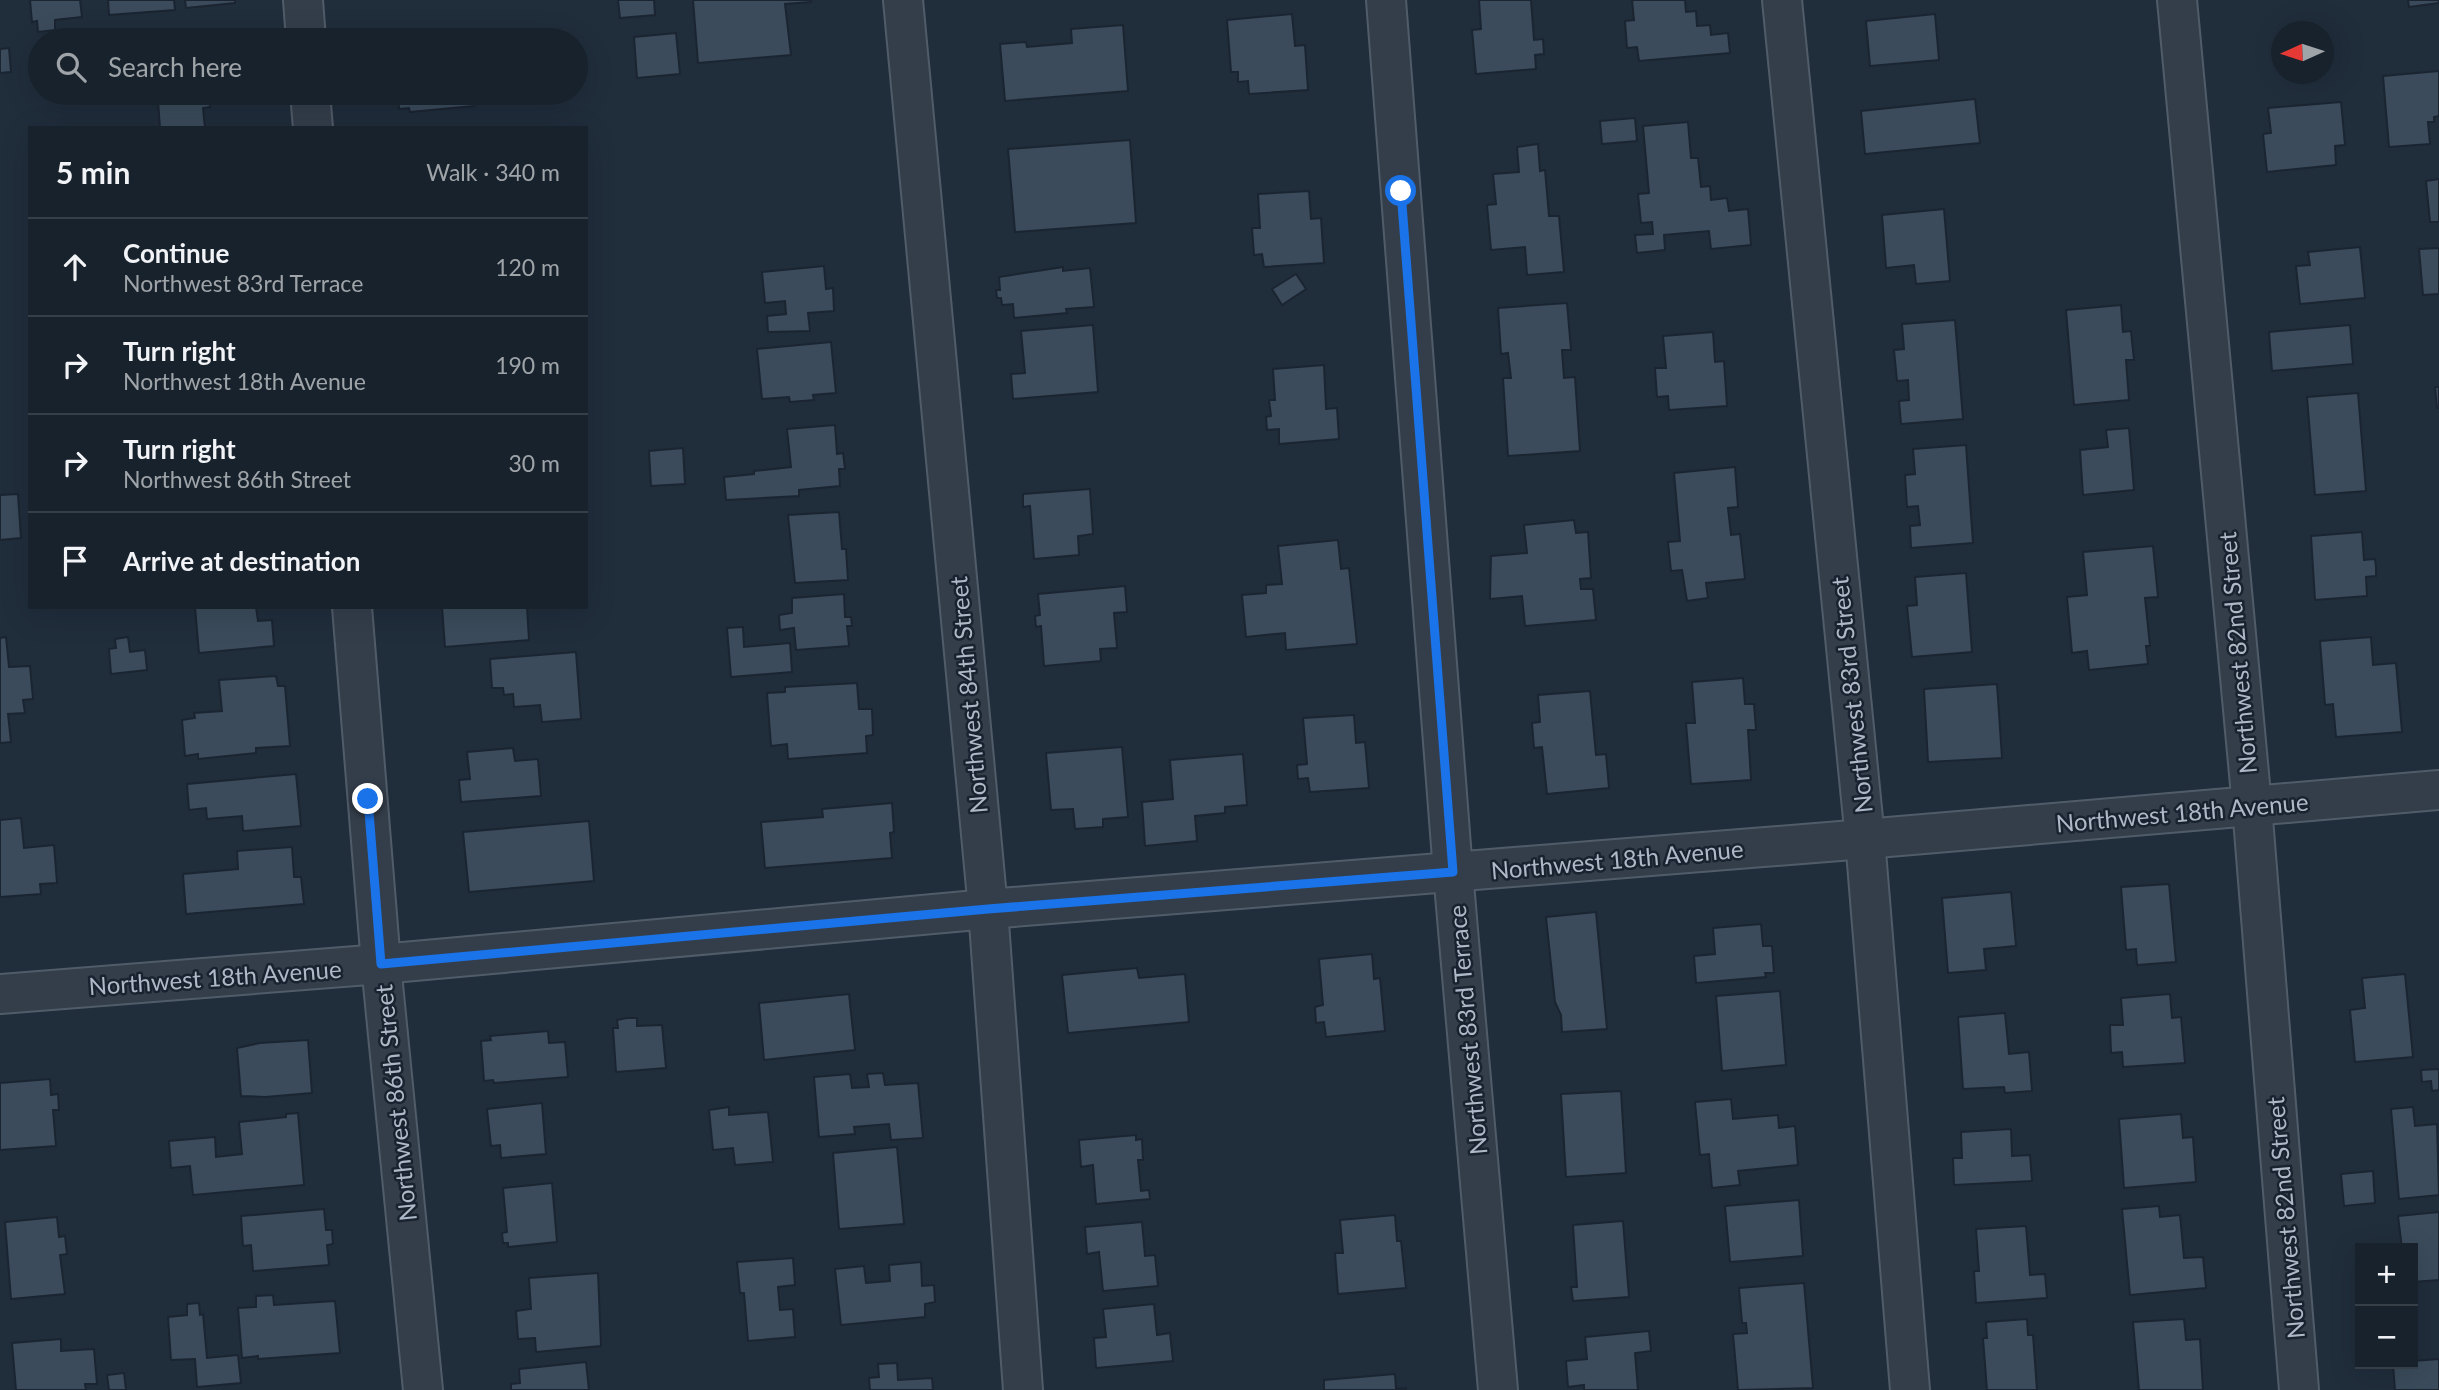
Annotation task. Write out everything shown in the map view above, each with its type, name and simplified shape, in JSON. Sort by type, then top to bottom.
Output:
[{"type":"street","points":[[303,0],[305,28]]},
{"type":"street","name":"Northwest 84th Street","points":[[903,0],[988,909],[1023,1390]]},
{"type":"street","name":"Northwest 83rd Terrace","points":[[1386,0],[1453,872],[1498,1390]]},
{"type":"street","name":"Northwest 83rd Street","points":[[1782,0],[1865,839],[1910,1390]]},
{"type":"street","name":"Northwest 82nd Street","points":[[2177,0],[2252,806],[2299,1390]]},
{"type":"street","points":[[311,105],[313,126]]},
{"type":"street","name":"Northwest 86th Street","points":[[352,609],[381,964],[423,1390]]},
{"type":"street","name":"Northwest 18th Avenue","points":[[0,993],[381,964],[988,909],[2439,790]]},
{"type":"building","points":[[30,0],[80,0],[82,17],[55,20],[55,28],[38,28],[37,21],[32,22]]},
{"type":"building","points":[[108,0],[174,0],[175,10],[109,15]]},
{"type":"building","points":[[185,0],[235,0],[235,3],[186,8]]},
{"type":"building","points":[[618,0],[654,0],[655,15],[620,18]]},
{"type":"building","points":[[693,0],[811,2],[785,4],[791,55],[698,63]]},
{"type":"building","points":[[1479,0],[1531,0],[1534,40],[1543,39],[1544,54],[1535,55],[1536,69],[1476,74],[1472,30],[1481,29]]},
{"type":"building","points":[[1632,0],[1685,0],[1686,12],[1696,11],[1697,26],[1710,25],[1711,35],[1728,33],[1730,53],[1639,61],[1637,47],[1627,48],[1625,21],[1634,20]]},
{"type":"building","points":[[2408,0],[2439,0],[2439,3],[2409,7]]},
{"type":"building","points":[[1292,14],[1295,46],[1305,45],[1308,90],[1249,94],[1248,81],[1238,82],[1238,72],[1231,72],[1227,20]]},
{"type":"building","points":[[1935,14],[1939,60],[1870,66],[1866,21]]},
{"type":"building","points":[[1123,25],[1128,91],[1005,101],[1000,44],[1026,42],[1027,47],[1072,43],[1071,29]]},
{"type":"building","points":[[676,33],[680,74],[637,78],[634,37]]},
{"type":"building","points":[[9,48],[11,72],[0,73],[0,49]]},
{"type":"building","points":[[2439,71],[2439,116],[2434,117],[2434,122],[2428,122],[2430,144],[2389,147],[2383,76]]},
{"type":"building","points":[[1975,99],[1980,143],[1865,154],[1861,111]]},
{"type":"building","points":[[2341,102],[2345,145],[2335,146],[2336,165],[2267,172],[2263,134],[2271,133],[2268,108]]},
{"type":"building","points":[[158,105],[210,105],[203,108],[205,126],[160,126]]},
{"type":"building","points":[[399,105],[474,106],[410,112],[409,108],[399,109]]},
{"type":"building","points":[[1635,118],[1637,141],[1602,144],[1600,121]]},
{"type":"building","points":[[1688,122],[1691,158],[1698,158],[1701,187],[1710,186],[1711,200],[1727,198],[1729,211],[1748,209],[1751,245],[1711,249],[1709,231],[1664,235],[1665,250],[1637,253],[1635,235],[1653,234],[1652,222],[1641,223],[1638,194],[1649,193],[1643,126]]},
{"type":"building","points":[[1130,140],[1136,223],[1015,232],[1008,149]]},
{"type":"building","points":[[1538,144],[1540,171],[1545,170],[1549,216],[1559,216],[1564,272],[1527,275],[1525,247],[1491,250],[1487,205],[1496,204],[1493,174],[1519,172],[1517,147]]},
{"type":"building","points":[[2439,179],[2439,222],[2430,222],[2426,181]]},
{"type":"building","points":[[1309,191],[1311,219],[1321,218],[1324,263],[1264,267],[1262,254],[1254,255],[1252,228],[1260,228],[1258,194]]},
{"type":"building","points":[[1944,209],[1950,281],[1916,284],[1914,265],[1886,268],[1882,215]]},
{"type":"building","points":[[2360,247],[2365,298],[2300,304],[2296,266],[2310,265],[2308,252]]},
{"type":"building","points":[[2439,248],[2439,294],[2423,295],[2419,249]]},
{"type":"building","points":[[824,266],[826,289],[833,288],[834,311],[808,313],[810,331],[768,332],[767,316],[786,314],[785,301],[765,303],[762,272]]},
{"type":"building","points":[[1063,267],[1063,271],[1090,268],[1094,307],[1066,309],[1067,313],[1014,318],[1013,304],[1002,305],[1001,298],[997,298],[996,290],[1000,290],[999,277]]},
{"type":"building","points":[[1296,274],[1306,289],[1282,305],[1272,289]]},
{"type":"building","points":[[1567,303],[1571,350],[1562,350],[1564,378],[1575,377],[1580,451],[1508,456],[1503,378],[1511,378],[1508,353],[1501,354],[1498,308]]},
{"type":"building","points":[[2121,305],[2123,332],[2131,331],[2134,360],[2126,360],[2129,400],[2074,405],[2066,310]]},
{"type":"building","points":[[1955,320],[1963,419],[1901,424],[1899,401],[1909,400],[1908,380],[1897,381],[1894,350],[1904,349],[1902,324]]},
{"type":"building","points":[[1093,325],[1098,392],[1013,399],[1011,374],[1025,373],[1021,331]]},
{"type":"building","points":[[2350,325],[2353,364],[2272,371],[2269,332]]},
{"type":"building","points":[[1713,332],[1715,362],[1724,361],[1727,406],[1669,410],[1668,396],[1657,397],[1655,368],[1666,368],[1663,336]]},
{"type":"building","points":[[831,342],[836,393],[813,395],[814,400],[790,402],[789,397],[762,399],[757,349]]},
{"type":"building","points":[[1324,365],[1326,409],[1337,408],[1339,439],[1279,444],[1279,429],[1267,430],[1266,417],[1271,416],[1269,400],[1275,400],[1273,369]]},
{"type":"building","points":[[2435,387],[2439,387],[2439,408],[2437,408]]},
{"type":"building","points":[[2358,393],[2366,491],[2315,495],[2307,397]]},
{"type":"building","points":[[835,425],[837,454],[843,453],[845,469],[839,469],[840,486],[799,490],[799,496],[726,500],[724,477],[791,467],[787,429]]},
{"type":"building","points":[[2129,428],[2134,490],[2083,495],[2080,450],[2108,447],[2106,430]]},
{"type":"building","points":[[1966,445],[1973,543],[1911,548],[1910,526],[1920,525],[1918,506],[1907,507],[1905,475],[1915,474],[1913,449]]},
{"type":"building","points":[[683,448],[685,484],[651,486],[649,451]]},
{"type":"building","points":[[1735,467],[1738,507],[1728,508],[1731,535],[1740,534],[1745,579],[1706,583],[1708,598],[1687,601],[1682,570],[1671,571],[1668,542],[1680,541],[1674,473]]},
{"type":"building","points":[[1090,489],[1093,534],[1078,536],[1079,555],[1034,559],[1030,506],[1023,507],[1023,494]]},
{"type":"building","points":[[18,494],[21,538],[0,540],[0,495]]},
{"type":"building","points":[[839,512],[848,580],[795,583],[788,515]]},
{"type":"building","points":[[1574,520],[1576,533],[1588,532],[1591,578],[1580,579],[1581,589],[1593,589],[1596,620],[1525,626],[1522,596],[1490,599],[1491,556],[1527,553],[1524,525]]},
{"type":"building","points":[[2362,532],[2364,560],[2375,559],[2376,567],[2376,576],[2366,577],[2367,596],[2315,600],[2311,536]]},
{"type":"building","points":[[1338,540],[1341,569],[1349,568],[1357,644],[1286,650],[1285,633],[1246,637],[1242,595],[1266,593],[1266,585],[1282,584],[1278,546]]},
{"type":"building","points":[[2153,546],[2158,597],[2145,598],[2150,646],[2146,646],[2148,664],[2089,670],[2087,651],[2072,653],[2067,597],[2087,595],[2083,552]]},
{"type":"building","points":[[1966,573],[1972,652],[1912,657],[1907,606],[1917,605],[1915,577]]},
{"type":"building","points":[[1125,586],[1127,612],[1114,613],[1117,648],[1100,649],[1101,661],[1044,666],[1041,626],[1036,627],[1035,616],[1040,615],[1038,594]]},
{"type":"building","points":[[844,594],[845,617],[851,617],[852,626],[847,626],[849,646],[796,650],[794,628],[780,630],[779,615],[792,613],[792,598]]},
{"type":"building","points":[[195,609],[256,609],[258,621],[272,620],[274,646],[199,653]]},
{"type":"building","points":[[442,609],[527,609],[529,640],[445,647]]},
{"type":"building","points":[[743,627],[744,647],[790,643],[792,672],[731,677],[727,628]]},
{"type":"building","points":[[6,637],[9,667],[30,666],[33,699],[23,700],[25,713],[8,714],[11,742],[0,743],[0,638]]},
{"type":"building","points":[[128,637],[130,652],[145,650],[147,670],[111,674],[109,649],[116,648],[115,639]]},
{"type":"building","points":[[2371,637],[2373,665],[2396,663],[2402,732],[2336,737],[2333,704],[2325,705],[2320,641]]},
{"type":"building","points":[[576,652],[581,719],[542,722],[540,705],[514,707],[513,694],[504,695],[503,688],[492,688],[490,659]]},
{"type":"building","points":[[276,676],[278,686],[285,686],[290,746],[256,748],[256,753],[198,759],[198,754],[185,756],[182,720],[195,718],[194,713],[222,711],[219,680]]},
{"type":"building","points":[[1743,678],[1745,704],[1754,704],[1756,730],[1748,730],[1751,780],[1691,784],[1686,723],[1695,723],[1692,682]]},
{"type":"building","points":[[857,683],[859,709],[872,709],[873,735],[866,736],[867,753],[788,759],[787,744],[771,746],[767,693],[785,692],[785,687]]},
{"type":"building","points":[[1997,684],[2002,758],[1928,762],[1924,689]]},
{"type":"building","points":[[1590,691],[1596,755],[1606,754],[1609,788],[1547,794],[1542,747],[1534,748],[1532,723],[1540,722],[1538,695]]},
{"type":"building","points":[[1354,715],[1356,743],[1365,742],[1369,788],[1310,792],[1308,778],[1298,779],[1297,765],[1307,764],[1303,718]]},
{"type":"building","points":[[1122,747],[1128,817],[1103,819],[1103,827],[1075,829],[1073,809],[1051,810],[1046,753]]},
{"type":"building","points":[[513,748],[515,761],[538,759],[541,796],[461,802],[459,780],[470,779],[467,752]]},
{"type":"building","points":[[1243,754],[1247,805],[1225,807],[1225,813],[1195,816],[1197,841],[1145,846],[1142,802],[1173,799],[1170,760]]},
{"type":"building","points":[[296,774],[301,826],[243,831],[242,816],[207,819],[206,808],[189,810],[187,784]]},
{"type":"building","points":[[892,803],[892,858],[765,868],[761,822],[823,817],[822,809]]},
{"type":"building","points":[[21,818],[24,848],[54,845],[57,883],[40,884],[41,894],[0,897],[0,820]]},
{"type":"building","points":[[589,821],[594,881],[469,892],[463,832]]},
{"type":"building","points":[[292,847],[294,877],[301,877],[304,904],[186,914],[183,874],[238,869],[237,851]]},
{"type":"building","points":[[2169,884],[2176,962],[2137,965],[2136,949],[2126,950],[2121,887]]},
{"type":"building","points":[[2011,892],[2016,946],[1984,949],[1986,970],[1948,973],[1942,898]]},
{"type":"building","points":[[1596,912],[1607,1029],[1562,1032],[1561,1015],[1555,1002],[1546,917]]},
{"type":"building","points":[[1761,924],[1763,946],[1772,946],[1774,973],[1765,973],[1766,977],[1696,983],[1694,956],[1715,954],[1713,928]]},
{"type":"building","points":[[1372,954],[1374,979],[1380,978],[1385,1031],[1326,1037],[1324,1022],[1316,1023],[1315,1007],[1323,1005],[1319,959]]},
{"type":"building","points":[[1137,968],[1139,978],[1185,974],[1189,1022],[1068,1033],[1062,975]]},
{"type":"building","points":[[2405,974],[2413,1057],[2355,1062],[2350,1010],[2365,1008],[2362,978]]},
{"type":"building","points":[[1780,991],[1786,1065],[1722,1071],[1716,996]]},
{"type":"building","points":[[849,994],[855,1050],[764,1060],[759,1003]]},
{"type":"building","points":[[2170,994],[2172,1018],[2181,1017],[2185,1063],[2123,1067],[2122,1052],[2111,1053],[2110,1025],[2123,1025],[2121,998]]},
{"type":"building","points":[[2005,1013],[2009,1054],[2029,1052],[2032,1091],[2005,1093],[2004,1087],[1963,1089],[1958,1017]]},
{"type":"building","points":[[637,1018],[637,1026],[662,1025],[666,1068],[616,1072],[613,1028],[618,1028],[617,1020]]},
{"type":"building","points":[[548,1031],[549,1043],[565,1042],[568,1077],[494,1083],[493,1080],[484,1081],[481,1041],[491,1040],[490,1036]]},
{"type":"building","points":[[308,1040],[312,1093],[241,1096],[237,1048],[260,1043]]},
{"type":"building","points":[[2439,1069],[2439,1090],[2432,1091],[2431,1081],[2422,1082],[2421,1070]]},
{"type":"building","points":[[883,1073],[885,1085],[918,1083],[923,1138],[891,1140],[889,1124],[854,1127],[855,1134],[819,1137],[814,1077],[850,1074],[852,1088],[869,1087],[867,1074]]},
{"type":"building","points":[[50,1079],[51,1095],[58,1094],[59,1110],[53,1110],[56,1146],[0,1150],[0,1083]]},
{"type":"building","points":[[1621,1091],[1626,1173],[1566,1177],[1561,1094]]},
{"type":"building","points":[[1731,1099],[1733,1119],[1778,1115],[1779,1128],[1795,1126],[1798,1165],[1738,1171],[1740,1185],[1712,1188],[1709,1154],[1700,1155],[1695,1102]]},
{"type":"building","points":[[542,1103],[546,1154],[501,1158],[500,1145],[491,1146],[487,1109]]},
{"type":"building","points":[[729,1107],[729,1115],[768,1112],[773,1162],[735,1165],[733,1148],[713,1150],[709,1110]]},
{"type":"building","points":[[2413,1107],[2415,1126],[2437,1124],[2439,1195],[2399,1199],[2391,1109]]},
{"type":"building","points":[[298,1113],[304,1185],[193,1195],[190,1166],[171,1168],[169,1141],[215,1137],[216,1157],[242,1154],[239,1122],[286,1117],[286,1114]]},
{"type":"building","points":[[2181,1114],[2183,1138],[2193,1137],[2196,1182],[2124,1188],[2119,1119]]},
{"type":"building","points":[[2011,1129],[2012,1156],[2030,1155],[2032,1181],[1954,1185],[1953,1158],[1962,1158],[1961,1132]]},
{"type":"building","points":[[1136,1135],[1136,1140],[1142,1139],[1143,1160],[1138,1160],[1141,1191],[1149,1190],[1150,1199],[1096,1204],[1093,1165],[1081,1167],[1079,1140]]},
{"type":"building","points":[[897,1147],[904,1224],[839,1229],[833,1153]]},
{"type":"building","points":[[2373,1171],[2375,1203],[2344,1206],[2341,1174]]},
{"type":"building","points":[[552,1183],[557,1242],[508,1247],[508,1243],[503,1243],[502,1233],[507,1232],[503,1188]]},
{"type":"building","points":[[1799,1200],[1803,1256],[1730,1262],[1725,1206]]},
{"type":"building","points":[[2159,1206],[2160,1217],[2180,1215],[2184,1258],[2203,1257],[2206,1288],[2130,1295],[2122,1209]]},
{"type":"building","points":[[324,1209],[326,1230],[332,1230],[333,1244],[327,1245],[329,1265],[253,1271],[251,1245],[243,1246],[241,1216]]},
{"type":"building","points":[[2439,1212],[2439,1280],[2418,1282],[2418,1243],[2401,1243],[2398,1216]]},
{"type":"building","points":[[1395,1215],[1406,1288],[1338,1294],[1335,1253],[1343,1253],[1340,1220]]},
{"type":"building","points":[[57,1217],[59,1237],[65,1236],[67,1254],[60,1255],[65,1294],[11,1299],[5,1222]]},
{"type":"building","points":[[1623,1221],[1629,1297],[1573,1301],[1571,1287],[1577,1287],[1573,1225]]},
{"type":"building","points":[[1142,1222],[1145,1256],[1155,1255],[1158,1286],[1103,1291],[1099,1252],[1087,1254],[1085,1227]]},
{"type":"building","points":[[2026,1226],[2030,1275],[2045,1274],[2047,1298],[1976,1303],[1974,1271],[1979,1271],[1976,1229]]},
{"type":"building","points":[[793,1258],[795,1285],[778,1287],[780,1310],[793,1309],[795,1337],[748,1341],[744,1293],[740,1293],[737,1262]]},
{"type":"building","points":[[921,1262],[922,1286],[934,1285],[935,1302],[925,1304],[925,1317],[841,1325],[835,1269],[864,1266],[866,1283],[890,1281],[889,1265]]},
{"type":"building","points":[[598,1273],[601,1346],[536,1352],[535,1338],[518,1339],[516,1311],[531,1309],[529,1278]]},
{"type":"building","points":[[1804,1283],[1813,1388],[1738,1390],[1733,1334],[1747,1333],[1746,1323],[1742,1323],[1739,1288]]},
{"type":"building","points":[[273,1295],[274,1305],[335,1301],[340,1353],[242,1358],[238,1308],[256,1307],[256,1296]]},
{"type":"building","points":[[199,1303],[200,1315],[203,1314],[207,1358],[238,1355],[241,1383],[197,1387],[195,1359],[171,1360],[168,1317],[187,1315],[187,1304]]},
{"type":"building","points":[[1154,1304],[1157,1335],[1170,1333],[1173,1361],[1096,1368],[1094,1338],[1106,1337],[1103,1309]]},
{"type":"building","points":[[2027,1319],[2028,1335],[2033,1335],[2037,1390],[1987,1390],[1983,1338],[1987,1338],[1986,1322]]},
{"type":"building","points":[[2184,1319],[2186,1340],[2200,1339],[2203,1390],[2139,1390],[2133,1322]]},
{"type":"building","points":[[1649,1331],[1651,1351],[1635,1353],[1638,1390],[1584,1390],[1584,1385],[1568,1387],[1566,1361],[1587,1359],[1585,1337]]},
{"type":"building","points":[[61,1339],[61,1351],[94,1349],[97,1384],[85,1384],[86,1390],[16,1390],[12,1343]]},
{"type":"building","points":[[2439,1359],[2439,1390],[2395,1390],[2393,1369],[2418,1369],[2418,1361]]},
{"type":"building","points":[[586,1362],[589,1390],[511,1390],[511,1384],[520,1383],[519,1369]]},
{"type":"building","points":[[897,1363],[898,1380],[932,1378],[933,1390],[870,1390],[869,1378],[879,1377],[878,1364]]},
{"type":"building","points":[[124,1373],[126,1390],[109,1390],[107,1375]]},
{"type":"building","points":[[1395,1374],[1396,1389],[1406,1390],[1324,1390],[1324,1380]]},
{"type":"route","points":[[368,799],[381,964],[988,909],[1453,872],[1401,191]]}]
